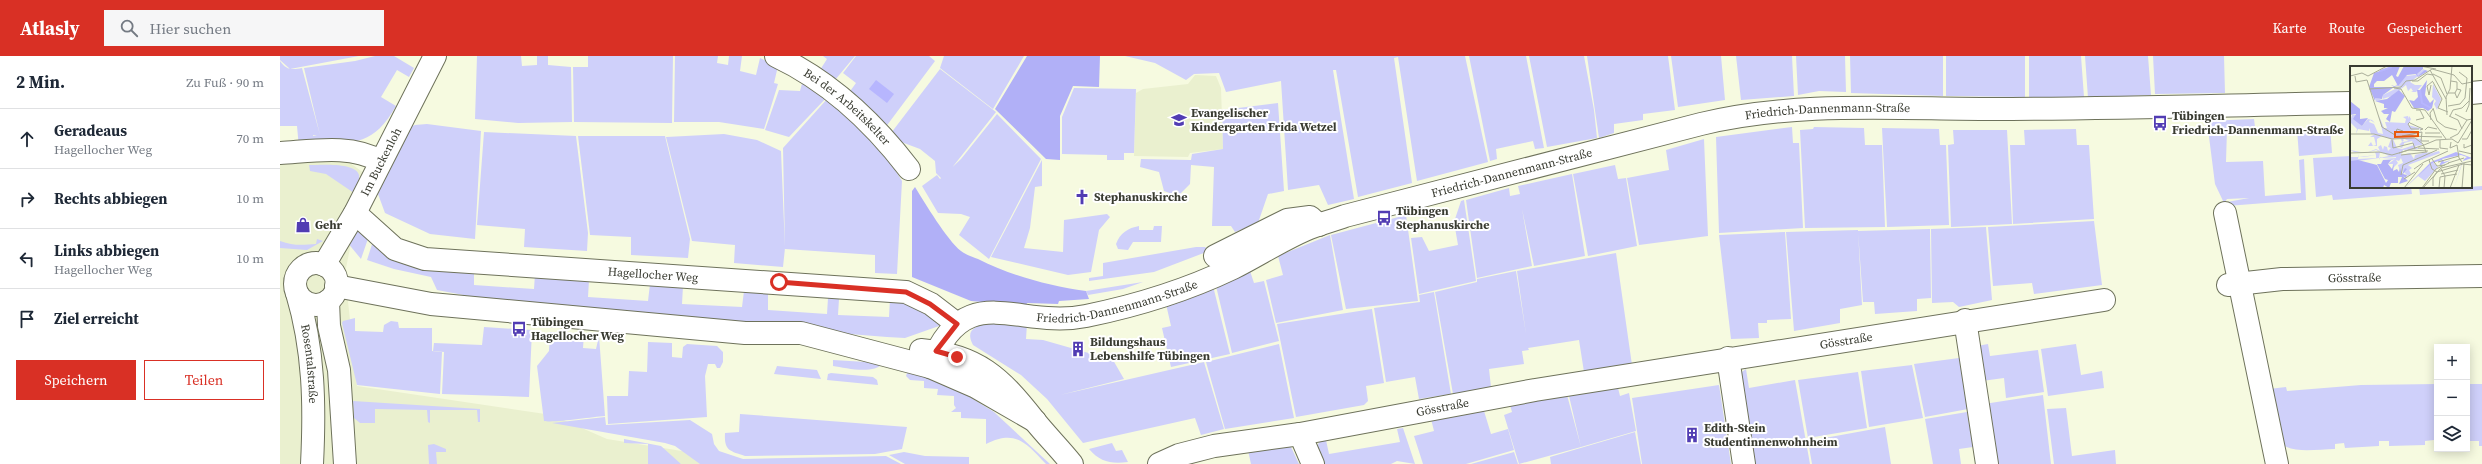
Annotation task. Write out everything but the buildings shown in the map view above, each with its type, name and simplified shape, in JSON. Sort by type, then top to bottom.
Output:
[{"type":"street","name":"Im Buckenloh","points":[[324,265],[355,213],[380,161],[412,104],[434,56]]},
{"type":"street","name":"Bei der Arbeitskelter","points":[[776,56],[808,74],[851,105],[884,136],[909,169]]},
{"type":"street","points":[[2472,93],[2482,92]]},
{"type":"street","name":"Friedrich-Dannenmann-Straße","points":[[933,359],[957,324],[964,318],[986,313],[1011,313],[1046,319],[1066,319],[1119,308],[1201,281],[1319,225],[1368,210],[1701,124],[1764,112],[1811,109],[2142,109],[2350,103]]},
{"type":"street","points":[[280,153],[347,150],[363,153],[380,161]]},
{"type":"street","name":"Hagellocher Weg","points":[[355,213],[395,248],[425,259],[900,291],[930,304],[957,324]]},
{"type":"street","points":[[2225,213],[2234,284],[2258,379],[2277,464]]},
{"type":"street","points":[[1215,256],[1287,220],[1310,217],[1319,225]]},
{"type":"street","points":[[332,293],[332,271],[324,265],[310,264],[302,269],[291,280],[302,300],[316,305],[332,293],[431,304],[748,333],[801,333],[840,344],[933,359],[976,387],[1035,421],[1072,464]]},
{"type":"street","name":"Gösstraße","points":[[2234,284],[2282,279],[2482,276]]},
{"type":"street","name":"Rosentalstraße","points":[[291,280],[308,330],[312,364],[314,436],[312,464]]},
{"type":"street","name":"Rosentalstraße","points":[[332,293],[328,321],[339,370],[345,464]]},
{"type":"street","name":"Gösstraße","points":[[1159,464],[1179,455],[1214,446],[1300,434],[1535,390],[1965,320],[2104,300]]},
{"type":"street","points":[[1965,320],[1987,464]]},
{"type":"street","points":[[1728,358],[1744,464]]},
{"type":"street","points":[[314,436],[343,434]]},
{"type":"street","points":[[1300,434],[1312,464]]},
{"type":"shaded area","points":[[280,56],[359,56],[290,69],[280,60]]},
{"type":"shaded area","points":[[375,56],[394,56],[414,68],[409,77],[397,70],[381,97],[396,106],[388,119],[372,135],[353,142],[299,148],[297,126],[280,126],[280,61],[290,69],[302,68],[320,135],[304,68],[355,61]]},
{"type":"shaded area","points":[[477,56],[521,56],[522,66],[537,65],[537,56],[548,56],[548,65],[571,67],[572,122],[518,123],[475,119]]},
{"type":"shaded area","points":[[588,56],[673,56],[672,123],[574,122],[573,67],[588,67]]},
{"type":"shaded area","points":[[675,56],[718,56],[717,63],[728,65],[729,56],[742,56],[740,71],[756,75],[760,58],[778,66],[774,83],[778,84],[764,129],[719,122],[674,122]]},
{"type":"shaded area","points":[[823,56],[855,56],[835,80],[820,70],[827,59]]},
{"type":"shaded area","points":[[856,56],[929,56],[935,61],[885,128],[848,94],[856,83],[843,73]]},
{"type":"shaded area","points":[[944,56],[1024,56],[993,109],[940,68]]},
{"type":"shaded area","points":[[1027,56],[1100,56],[1099,87],[1073,86],[1060,116],[1060,160],[1046,159],[995,109]]},
{"type":"shaded area","points":[[1125,56],[1465,56],[1488,162],[1417,181],[1398,57],[1394,58],[1412,183],[1358,197],[1336,70],[1333,70],[1354,199],[1328,205],[1319,185],[1288,190],[1281,81],[1226,92],[1219,73],[1194,74],[1186,80],[1155,63]]},
{"type":"shaded area","points":[[1469,56],[1526,56],[1544,148],[1535,149],[1533,141],[1496,149],[1497,159],[1490,161]]},
{"type":"shaded area","points":[[1529,56],[1584,56],[1594,110],[1597,138],[1547,147]]},
{"type":"shaded area","points":[[1587,56],[1668,56],[1675,110],[1643,114],[1643,120],[1614,124],[1614,133],[1599,138]]},
{"type":"shaded area","points":[[1671,56],[1721,56],[1725,100],[1678,107]]},
{"type":"shaded area","points":[[1736,56],[1792,56],[1794,96],[1741,100]]},
{"type":"shaded area","points":[[1796,56],[1845,56],[1846,92],[1819,91],[1798,95]]},
{"type":"shaded area","points":[[1850,56],[1943,56],[1943,96],[1851,93]]},
{"type":"shaded area","points":[[1946,56],[2025,56],[2025,97],[1946,96]]},
{"type":"shaded area","points":[[2029,56],[2081,56],[2084,97],[2029,97]]},
{"type":"shaded area","points":[[2085,56],[2148,56],[2151,95],[2088,98]]},
{"type":"shaded area","points":[[2153,56],[2224,56],[2225,93],[2155,94]]},
{"type":"shaded area","points":[[940,69],[996,112],[951,169],[941,178],[936,173],[935,161],[920,149],[888,137]]},
{"type":"shaded area","name":"Evangelischer Kindergarten Frida Wetzel","points":[[1195,75],[1216,76],[1221,88],[1223,149],[1190,153],[1188,157],[1134,156],[1136,93],[1143,89],[1188,84]]},
{"type":"shaded area","points":[[803,80],[827,97],[789,137],[765,130],[779,90],[800,91]]},
{"type":"shaded area","points":[[876,80],[894,94],[887,103],[869,89]]},
{"type":"shaded area","points":[[1074,88],[1136,89],[1134,153],[1124,153],[1124,160],[1107,160],[1107,155],[1062,154],[1062,117]]},
{"type":"shaded area","points":[[828,98],[849,112],[892,165],[902,181],[897,274],[875,273],[875,255],[785,249],[783,148]]},
{"type":"shaded area","points":[[1278,103],[1284,191],[1268,194],[1258,223],[1235,232],[1231,226],[1212,226],[1214,167],[1191,165],[1190,184],[1178,196],[1164,191],[1159,172],[1140,167],[1141,159],[1191,160],[1192,154],[1223,149],[1222,110]]},
{"type":"shaded area","points":[[997,114],[1041,159],[989,259],[959,235],[970,217],[961,214],[938,213],[922,186],[937,175],[940,179],[961,159]]},
{"type":"shaded area","points":[[2254,119],[2255,127],[2227,129],[2226,162],[2263,161],[2265,196],[2301,193],[2299,160],[2304,159],[2306,200],[2227,206],[2227,202],[2249,198],[2227,199],[2224,203],[2215,184],[2207,121]]},
{"type":"shaded area","points":[[427,124],[481,131],[475,239],[430,234],[385,213],[378,194],[406,129],[415,125]]},
{"type":"shaded area","points":[[2330,126],[2332,153],[2299,156],[2297,129]]},
{"type":"shaded area","points":[[1792,127],[1793,143],[1799,143],[1803,228],[1719,233],[1716,137]]},
{"type":"shaded area","points":[[1814,127],[1864,128],[1865,145],[1882,145],[1885,227],[1805,228],[1800,130],[1813,129]]},
{"type":"shaded area","points":[[1882,128],[1939,129],[1940,145],[1946,145],[1949,225],[1887,227]]},
{"type":"shaded area","points":[[2076,129],[2077,145],[2089,145],[2094,219],[2013,224],[2010,145],[2025,145],[2024,130]]},
{"type":"shaded area","points":[[1953,130],[2007,130],[2012,224],[1951,227],[1948,145],[1954,144]]},
{"type":"shaded area","points":[[484,132],[576,136],[588,233],[587,251],[524,247],[525,229],[477,225]]},
{"type":"shaded area","points":[[724,134],[757,140],[781,151],[785,248],[783,267],[734,263],[735,245],[692,241],[666,137]]},
{"type":"shaded area","points":[[578,136],[665,136],[690,239],[688,258],[631,255],[631,237],[590,235]]},
{"type":"shaded area","points":[[1704,139],[1708,236],[1639,245],[1627,178],[1669,170],[1666,150]]},
{"type":"shaded area","points":[[2350,156],[2350,188],[2411,188],[2412,194],[2333,200],[2332,195],[2316,197],[2313,158]]},
{"type":"shaded area","points":[[345,159],[365,174],[345,273],[357,386],[552,415],[607,439],[688,452],[708,464],[280,464],[280,160]]},
{"type":"shaded area","points":[[1042,160],[1042,186],[1035,187],[1030,228],[1024,248],[1063,252],[1064,220],[1107,214],[1110,217],[1099,230],[1091,272],[1068,275],[991,257]]},
{"type":"shaded area","points":[[309,165],[345,166],[356,171],[359,175],[359,180],[354,193],[326,174],[310,171]]},
{"type":"shaded area","points":[[1615,165],[1618,179],[1626,178],[1637,246],[1588,256],[1573,174]]},
{"type":"shaded area","points":[[1572,174],[1585,256],[1534,266],[1522,209],[1532,266],[1477,278],[1466,200],[1509,188],[1510,196],[1520,194],[1518,186]]},
{"type":"shaded area","points":[[2482,186],[2482,190],[2420,195],[2419,188],[2444,188],[2427,190],[2472,188],[2472,187]]},
{"type":"shaded area","points":[[915,187],[949,239],[955,246],[967,255],[1017,275],[1045,283],[1086,291],[1089,299],[1059,301],[1058,304],[1027,303],[1026,306],[971,301],[912,277],[912,191]]},
{"type":"shaded area","points":[[1464,200],[1476,281],[1419,294],[1411,238],[1422,237],[1429,251],[1458,245],[1454,222],[1461,201]]},
{"type":"shaded area","points":[[1406,215],[1418,301],[1346,309],[1331,235]]},
{"type":"shaded area","points":[[2094,221],[2102,285],[2034,294],[2032,283],[1993,286],[1988,227]]},
{"type":"shaded area","points":[[1139,226],[1139,230],[1153,230],[1154,226],[1162,226],[1161,242],[1133,242],[1128,250],[1118,249],[1116,244],[1122,234],[1131,228]]},
{"type":"shaded area","points":[[1986,227],[1992,300],[1959,307],[1953,302],[1932,303],[1931,229]]},
{"type":"shaded area","points":[[357,228],[371,230],[361,259],[347,242]]},
{"type":"shaded area","points":[[1930,229],[1931,298],[1917,299],[1917,311],[1875,314],[1874,302],[1863,302],[1858,231]]},
{"type":"shaded area","points":[[1858,230],[1862,305],[1840,309],[1840,323],[1794,331],[1786,232]]},
{"type":"shaded area","points":[[1785,232],[1791,319],[1767,320],[1767,323],[1758,323],[1759,338],[1731,339],[1719,235]]},
{"type":"shaded area","points":[[375,235],[474,268],[474,285],[534,289],[535,274],[589,280],[588,297],[648,301],[650,284],[683,286],[682,304],[742,307],[744,291],[768,294],[768,310],[827,314],[828,298],[839,299],[838,315],[889,317],[890,298],[912,300],[942,321],[939,326],[905,338],[762,327],[474,297],[437,290],[431,277],[394,269],[367,260]]},
{"type":"shaded area","points":[[1330,235],[1343,310],[1276,323],[1266,280],[1283,275],[1278,256]]},
{"type":"shaded area","points":[[317,239],[323,241],[307,250],[280,248],[280,241],[285,243],[307,245],[316,244]]},
{"type":"shaded area","points":[[1196,247],[1205,247],[1209,251],[1154,272],[1089,281],[1089,278],[1103,276],[1103,263]]},
{"type":"shaded area","points":[[1616,253],[1632,365],[1584,372],[1579,340],[1528,348],[1529,350],[1522,351],[1524,364],[1489,369],[1491,387],[1453,394],[1435,292],[1477,282],[1477,279],[1516,271],[1526,334],[1517,271]]},
{"type":"shaded area","points":[[1250,271],[1254,283],[1264,281],[1279,341],[1232,353],[1216,286]]},
{"type":"shaded area","points":[[1143,282],[1123,289],[1088,295],[1086,291]]},
{"type":"shaded area","points":[[1213,286],[1230,354],[1171,367],[1162,328],[1171,326],[1166,304]]},
{"type":"shaded area","points":[[1434,292],[1451,394],[1419,399],[1415,377],[1386,382],[1374,308],[1420,302],[1419,295]]},
{"type":"shaded area","points":[[1372,309],[1384,383],[1366,386],[1368,401],[1364,405],[1296,417],[1277,324]]},
{"type":"shaded area","points":[[355,318],[355,331],[383,332],[384,325],[391,321],[398,322],[399,328],[432,328],[432,351],[442,352],[440,394],[357,385],[342,323],[343,321]]},
{"type":"shaded area","points":[[989,323],[1027,324],[1026,339],[1043,340],[1113,360],[1124,379],[1060,395],[1204,362],[1224,429],[1201,435],[1195,418],[1083,443],[1047,399],[1021,375],[973,345],[970,336],[971,332],[976,327]]},
{"type":"shaded area","points":[[484,327],[532,330],[529,397],[442,394],[444,352],[433,351],[434,343],[482,345]]},
{"type":"shaded area","points":[[550,332],[584,334],[583,348],[596,349],[599,336],[605,416],[564,421],[544,421],[537,366],[549,351]]},
{"type":"shaded area","points":[[648,342],[672,343],[672,357],[682,358],[683,347],[687,344],[717,346],[723,352],[723,362],[720,368],[717,368],[715,364],[708,364],[705,376],[707,417],[608,424],[607,396],[628,396],[629,371],[647,372]]},
{"type":"shaded area","points":[[1279,344],[1294,418],[1225,429],[1206,362]]},
{"type":"shaded area","points":[[1988,344],[1990,356],[2038,350],[2044,392],[2006,398],[2004,378],[1982,381],[1977,346]]},
{"type":"shaded area","points":[[2076,344],[2081,375],[2102,371],[2104,388],[2048,396],[2041,349]]},
{"type":"shaded area","points":[[1959,358],[1968,409],[1925,417],[1914,364]]},
{"type":"shaded area","points":[[833,360],[883,363],[879,367],[873,369],[860,370],[833,366]]},
{"type":"shaded area","points":[[1912,365],[1923,418],[1869,427],[1861,371]]},
{"type":"shaded area","points":[[777,366],[817,370],[821,379],[774,374]]},
{"type":"shaded area","points":[[1746,369],[1749,388],[1795,380],[1810,464],[1751,464],[1739,374]]},
{"type":"shaded area","points":[[908,370],[960,391],[994,412],[1050,464],[1046,464],[1020,440],[1005,438],[986,444],[986,419],[961,418],[961,412],[951,412],[956,408],[954,405],[954,396],[937,395],[938,389],[924,388],[924,381],[910,380],[906,376]]},
{"type":"shaded area","points":[[1858,372],[1867,428],[1808,438],[1798,380]]},
{"type":"shaded area","points":[[828,374],[873,377],[877,380],[878,385],[827,380]]},
{"type":"shaded area","points":[[2434,384],[2434,440],[2425,441],[2425,445],[2389,446],[2389,441],[2379,441],[2379,446],[2345,448],[2344,443],[2335,444],[2335,449],[2314,450],[2293,449],[2281,444],[2269,389],[2286,387],[2287,391],[2361,385]]},
{"type":"shaded area","points":[[2470,384],[2482,384],[2482,446],[2479,446],[2479,441],[2470,441]]},
{"type":"shaded area","points":[[1719,385],[1731,464],[1642,464],[1632,398]]},
{"type":"shaded area","points":[[1618,388],[1620,396],[1629,393],[1636,431],[1581,447],[1569,396]]},
{"type":"shaded area","points":[[1567,395],[1581,447],[1519,464],[1504,415],[1512,412],[1510,405]]},
{"type":"shaded area","points":[[2043,395],[2051,464],[1993,464],[1984,404]]},
{"type":"shaded area","points":[[353,401],[480,409],[480,422],[478,422],[477,410],[430,410],[430,423],[428,422],[427,410],[375,409],[375,423],[360,423],[354,418]]},
{"type":"shaded area","points":[[2066,408],[2072,456],[2115,450],[2116,464],[2054,464],[2047,409]]},
{"type":"shaded area","points":[[1484,411],[1491,434],[1508,429],[1514,450],[1466,464],[1423,464],[1414,436],[1434,431],[1431,419]]},
{"type":"shaded area","points":[[1967,412],[1973,447],[1959,449],[1961,464],[1933,464],[1925,419]]},
{"type":"shaded area","points":[[740,414],[907,427],[902,449],[875,454],[745,456],[731,451],[725,443],[725,433],[739,432]]},
{"type":"shaded area","points":[[605,417],[606,425],[690,420],[712,434],[714,444],[719,451],[743,459],[886,456],[901,464],[700,464],[675,446],[665,443],[552,423]]},
{"type":"shaded area","points":[[1885,427],[1891,464],[1812,464],[1808,441]]},
{"type":"shaded area","points":[[1403,428],[1415,464],[1397,461],[1391,464],[1317,464],[1314,451],[1320,441],[1326,440],[1329,454],[1400,442],[1397,429]]},
{"type":"shaded area","points":[[1635,432],[1641,464],[1551,464],[1550,457]]},
{"type":"shaded area","points":[[624,439],[661,446],[681,464],[648,464],[648,444],[624,443]]},
{"type":"shaded area","points":[[1283,442],[1291,447],[1299,464],[1251,464],[1247,446]]},
{"type":"shaded area","points":[[1112,443],[1116,451],[1122,450],[1128,462],[1116,463],[1106,461],[1097,457],[1089,449]]},
{"type":"shaded area","points":[[434,444],[446,449],[446,452],[436,452],[437,464],[429,464],[428,445]]},
{"type":"shaded area","points":[[904,452],[925,456],[969,457],[969,464],[905,464],[889,455]]},
{"type":"shaded area","points":[[1514,452],[1518,464],[1471,464]]},
{"type":"place","name":"Evangelischer Kindergarten Frida Wetzel","points":[[1179,120]]},
{"type":"place","name":"Tübingen Friedrich-Dannenmann-Straße","points":[[2160,123]]},
{"type":"place","name":"Stephanuskirche","points":[[1082,197]]},
{"type":"place","name":"Tübingen Stephanuskirche","points":[[1384,218]]},
{"type":"place","name":"Gehr","points":[[303,225]]},
{"type":"place","name":"Tübingen Hagellocher Weg","points":[[519,329]]},
{"type":"place","name":"Bildungshaus Lebenshilfe Tübingen","points":[[1078,349]]},
{"type":"place","name":"Edith-Stein Studentinnenwohnheim","points":[[1692,435]]},
{"type":"route","points":[[779,282],[906,292],[914,295],[942,311],[957,324],[949,332],[936,351],[957,357]]}]
